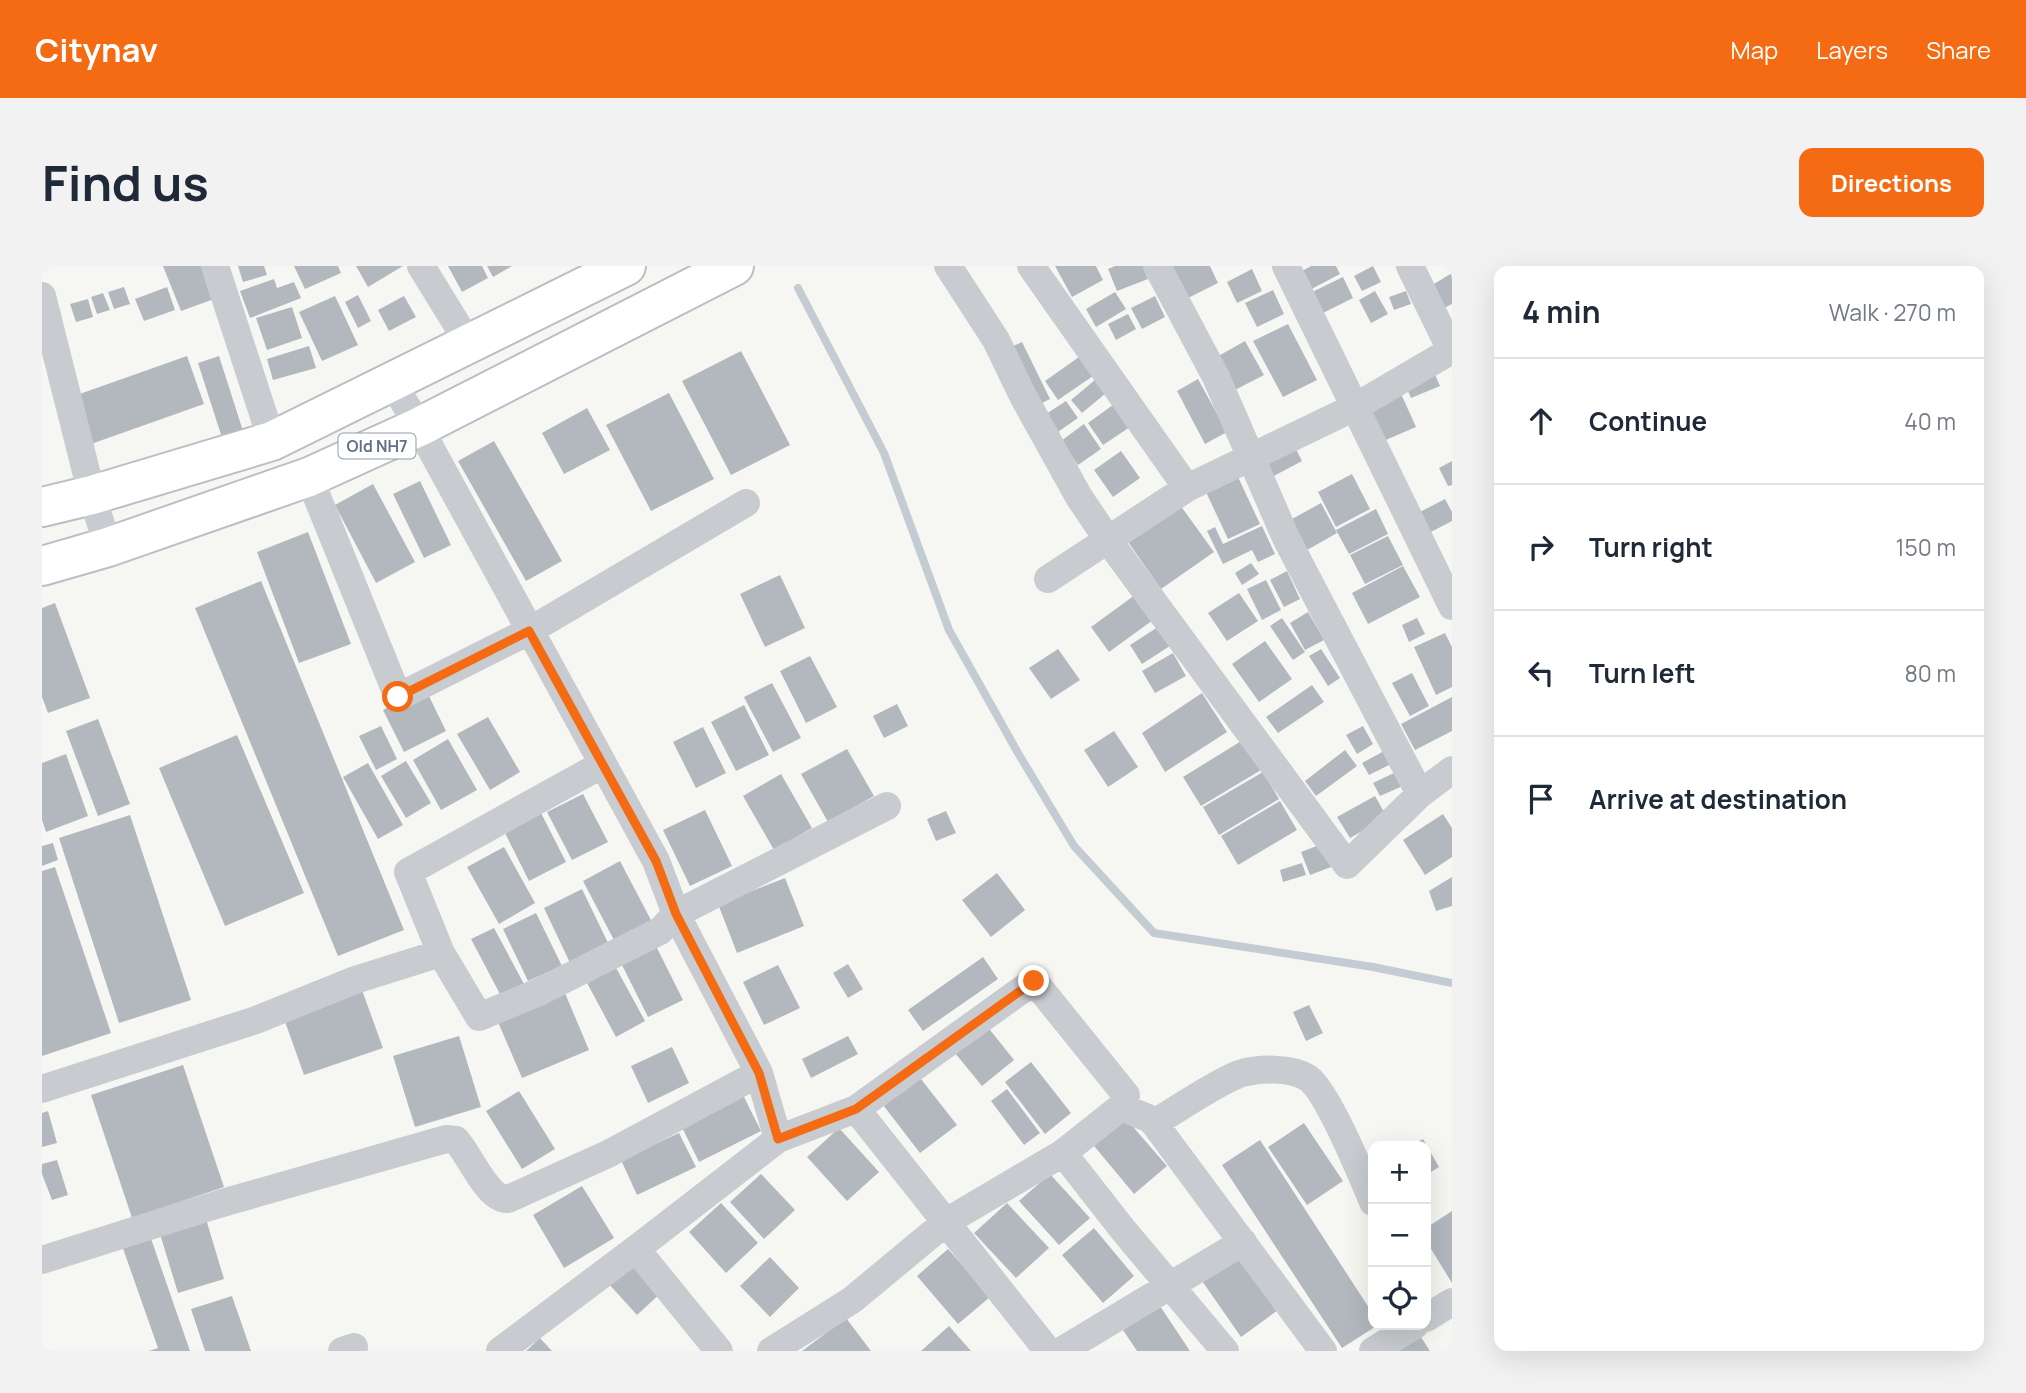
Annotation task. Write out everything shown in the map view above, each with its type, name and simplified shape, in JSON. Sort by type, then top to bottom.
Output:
[{"type":"main road","name":"Old NH7","points":[[42,507],[92,495],[272,441],[626,266]]},
{"type":"main road","name":"Old NH7","points":[[42,566],[108,547],[309,477],[419,427],[734,266]]},
{"type":"street","points":[[215,266],[272,441]]},
{"type":"street","points":[[421,266],[469,344]]},
{"type":"street","points":[[948,266],[996,340],[1023,396],[1079,496],[1108,540],[1347,865],[1420,794],[1452,770]]},
{"type":"street","points":[[1031,266],[1187,488]]},
{"type":"street","points":[[1157,266],[1216,377],[1286,538],[1420,794]]},
{"type":"street","points":[[1286,266],[1452,606]]},
{"type":"street","points":[[1048,579],[1187,488],[1355,407],[1452,351],[1410,266]]},
{"type":"street","points":[[42,296],[92,495],[108,547]]},
{"type":"street","points":[[392,382],[656,861],[676,914],[759,1073],[778,1139]]},
{"type":"street","points":[[309,477],[398,697],[529,631],[746,503]]},
{"type":"street","points":[[603,764],[408,872],[440,953],[479,1017],[539,992],[660,931],[676,914],[887,806]]},
{"type":"street","points":[[42,1089],[256,1020],[355,981],[440,953]]},
{"type":"street","points":[[500,1351],[778,1139],[856,1109],[1034,981],[1126,1096],[1121,1107],[1063,1153],[946,1222],[852,1300],[771,1351]]},
{"type":"street","points":[[1154,1123],[1240,1074],[1269,1070],[1306,1076],[1315,1084],[1329,1107],[1368,1191]]},
{"type":"street","points":[[42,1260],[219,1204],[446,1139],[456,1140],[491,1192],[502,1200],[508,1199],[607,1154],[759,1073]]},
{"type":"street","points":[[1121,1107],[1154,1123],[1323,1351]]},
{"type":"street","points":[[856,1109],[1048,1351]]},
{"type":"street","points":[[1063,1153],[1169,1286],[1225,1351]]},
{"type":"street","points":[[1061,1351],[1243,1242]]},
{"type":"street","points":[[636,1249],[719,1351]]},
{"type":"street","points":[[1373,1351],[1407,1330]]},
{"type":"building","points":[[163,266],[201,266],[214,299],[181,311]]},
{"type":"building","points":[[238,266],[264,266],[267,275],[243,282]]},
{"type":"building","points":[[294,266],[338,266],[341,273],[305,289]]},
{"type":"building","points":[[356,266],[403,266],[368,287]]},
{"type":"building","points":[[448,266],[482,266],[488,278],[462,292]]},
{"type":"building","points":[[487,266],[512,266],[493,277]]},
{"type":"building","points":[[1055,266],[1096,266],[1103,280],[1072,297]]},
{"type":"building","points":[[1115,266],[1143,266],[1148,279],[1117,291],[1108,269]]},
{"type":"building","points":[[1167,266],[1210,266],[1218,283],[1184,300]]},
{"type":"building","points":[[1311,266],[1336,266],[1340,274],[1304,293],[1295,275]]},
{"type":"building","points":[[1373,266],[1381,282],[1362,291],[1354,276]]},
{"type":"building","points":[[1252,269],[1262,291],[1237,303],[1227,282]]},
{"type":"building","points":[[1452,273],[1452,304],[1442,309],[1429,287]]},
{"type":"building","points":[[1343,277],[1353,298],[1315,317],[1304,296]]},
{"type":"building","points":[[274,279],[277,288],[294,282],[301,298],[250,318],[240,291]]},
{"type":"building","points":[[124,287],[130,304],[114,309],[108,292]]},
{"type":"building","points":[[167,287],[175,310],[144,321],[135,299]]},
{"type":"building","points":[[1273,290],[1284,314],[1257,327],[1245,303]]},
{"type":"building","points":[[1375,291],[1388,314],[1371,323],[1359,300]]},
{"type":"building","points":[[1406,291],[1411,304],[1394,310],[1389,297]]},
{"type":"building","points":[[1115,292],[1126,309],[1096,327],[1086,309]]},
{"type":"building","points":[[103,293],[110,310],[97,314],[91,297]]},
{"type":"building","points":[[358,295],[371,321],[358,328],[345,302]]},
{"type":"building","points":[[335,296],[358,345],[322,361],[299,312]]},
{"type":"building","points":[[404,296],[416,317],[389,331],[378,310]]},
{"type":"building","points":[[1155,296],[1165,317],[1142,329],[1131,308]]},
{"type":"building","points":[[88,299],[93,317],[76,322],[70,304]]},
{"type":"building","points":[[292,307],[302,338],[267,350],[256,318]]},
{"type":"building","points":[[1128,314],[1136,329],[1116,340],[1108,324]]},
{"type":"building","points":[[1288,324],[1317,380],[1283,397],[1253,341]]},
{"type":"building","points":[[1245,341],[1264,375],[1231,392],[1213,359]]},
{"type":"building","points":[[1022,342],[1050,399],[1036,406],[1007,349]]},
{"type":"building","points":[[309,346],[316,368],[273,380],[267,359]]},
{"type":"building","points":[[741,351],[790,445],[731,475],[682,381]]},
{"type":"building","points":[[187,356],[204,404],[91,444],[74,396]]},
{"type":"building","points":[[219,356],[244,434],[223,441],[198,363]]},
{"type":"building","points":[[1079,357],[1093,376],[1058,400],[1045,381]]},
{"type":"building","points":[[1433,370],[1440,386],[1411,398],[1404,382]]},
{"type":"building","points":[[1198,379],[1227,432],[1205,444],[1177,391]]},
{"type":"building","points":[[1095,380],[1106,393],[1082,413],[1071,400]]},
{"type":"building","points":[[1398,387],[1416,427],[1381,442],[1363,403]]},
{"type":"building","points":[[669,393],[714,479],[651,511],[606,425]]},
{"type":"building","points":[[1066,401],[1078,418],[1055,434],[1043,416]]},
{"type":"building","points":[[1117,402],[1133,425],[1103,445],[1088,423]]},
{"type":"building","points":[[587,408],[610,450],[564,474],[542,433]]},
{"type":"building","points":[[1084,424],[1101,449],[1078,465],[1061,441]]},
{"type":"building","points":[[494,441],[562,561],[526,581],[458,461]]},
{"type":"building","points":[[1295,447],[1302,461],[1268,479],[1261,466]]},
{"type":"building","points":[[1121,451],[1140,478],[1113,497],[1094,470]]},
{"type":"building","points":[[1452,461],[1452,485],[1448,486],[1439,468]]},
{"type":"building","points":[[1352,474],[1370,509],[1336,527],[1318,492]]},
{"type":"building","points":[[1238,477],[1260,524],[1228,539],[1206,492]]},
{"type":"building","points":[[420,481],[451,545],[424,558],[393,494]]},
{"type":"building","points":[[373,484],[415,562],[376,583],[335,505]]},
{"type":"building","points":[[1445,499],[1452,512],[1452,521],[1429,533],[1418,513]]},
{"type":"building","points":[[1178,502],[1214,552],[1161,589],[1126,539]]},
{"type":"building","points":[[1321,503],[1337,533],[1300,554],[1283,524]]},
{"type":"building","points":[[1376,509],[1388,534],[1349,554],[1336,530]]},
{"type":"building","points":[[1262,526],[1275,554],[1258,562],[1252,550],[1223,564],[1207,531],[1215,527],[1223,544]]},
{"type":"building","points":[[308,532],[351,644],[299,663],[257,552]]},
{"type":"building","points":[[1388,536],[1403,565],[1365,584],[1350,555]]},
{"type":"building","points":[[1251,563],[1259,574],[1242,585],[1235,573]]},
{"type":"building","points":[[1403,566],[1420,597],[1368,624],[1352,593]]},
{"type":"building","points":[[1287,571],[1300,599],[1284,607],[1270,580]]},
{"type":"building","points":[[780,575],[805,628],[765,647],[740,594]]},
{"type":"building","points":[[1266,580],[1281,610],[1262,620],[1247,589]]},
{"type":"building","points":[[261,581],[404,930],[338,956],[195,608]]},
{"type":"building","points":[[1239,593],[1258,621],[1227,641],[1208,613]]},
{"type":"building","points":[[1135,595],[1153,620],[1109,652],[1091,627]]},
{"type":"building","points":[[55,603],[90,698],[48,713],[42,697],[42,608]]},
{"type":"building","points":[[1308,612],[1324,640],[1305,650],[1290,623]]},
{"type":"building","points":[[1282,618],[1305,652],[1293,660],[1270,626]]},
{"type":"building","points":[[1417,618],[1425,634],[1409,642],[1402,625]]},
{"type":"building","points":[[1161,625],[1173,644],[1142,664],[1130,645]]},
{"type":"building","points":[[1445,633],[1452,647],[1452,687],[1436,695],[1414,647]]},
{"type":"building","points":[[1265,641],[1292,679],[1259,702],[1232,664]]},
{"type":"building","points":[[1058,649],[1080,680],[1051,699],[1029,668]]},
{"type":"building","points":[[1321,649],[1340,678],[1328,686],[1309,656]]},
{"type":"building","points":[[1173,653],[1186,676],[1155,693],[1142,671]]},
{"type":"building","points":[[810,656],[837,707],[806,723],[780,671]]},
{"type":"building","points":[[1412,673],[1429,706],[1410,716],[1392,683]]},
{"type":"building","points":[[772,683],[801,738],[773,752],[744,697]]},
{"type":"building","points":[[1312,685],[1324,702],[1278,733],[1266,717]]},
{"type":"building","points":[[425,688],[446,731],[404,752],[383,710]]},
{"type":"building","points":[[1202,693],[1227,732],[1165,772],[1142,733]]},
{"type":"building","points":[[1452,697],[1452,731],[1415,750],[1401,724]]},
{"type":"building","points":[[897,704],[908,726],[884,738],[873,716]]},
{"type":"building","points":[[744,705],[769,755],[736,771],[711,722]]},
{"type":"building","points":[[488,717],[520,772],[490,790],[457,734]]},
{"type":"building","points":[[98,719],[130,804],[98,816],[66,731]]},
{"type":"building","points":[[381,726],[397,759],[376,770],[359,736]]},
{"type":"building","points":[[1363,726],[1373,744],[1357,754],[1346,735]]},
{"type":"building","points":[[703,727],[726,773],[696,788],[673,742]]},
{"type":"building","points":[[1114,731],[1138,767],[1108,787],[1084,750]]},
{"type":"building","points":[[237,735],[304,893],[225,926],[159,768]]},
{"type":"building","points":[[448,739],[477,790],[441,810],[413,760]]},
{"type":"building","points":[[1243,740],[1261,770],[1201,806],[1183,777]]},
{"type":"building","points":[[847,749],[874,796],[828,822],[801,774]]},
{"type":"building","points":[[1345,750],[1357,766],[1316,796],[1305,781]]},
{"type":"building","points":[[1386,750],[1393,763],[1369,775],[1362,763]]},
{"type":"building","points":[[66,754],[88,816],[46,832],[42,820],[42,763]]},
{"type":"building","points":[[406,761],[431,803],[406,818],[381,776]]},
{"type":"building","points":[[368,763],[403,825],[378,839],[343,777]]},
{"type":"building","points":[[1398,771],[1405,785],[1380,796],[1373,783]]},
{"type":"building","points":[[1263,772],[1279,799],[1219,835],[1203,807]]},
{"type":"building","points":[[781,774],[812,828],[774,850],[743,796]]},
{"type":"building","points":[[583,794],[608,842],[572,860],[547,812]]},
{"type":"building","points":[[1375,796],[1387,817],[1350,838],[1337,817]]},
{"type":"building","points":[[1280,801],[1297,830],[1238,865],[1221,836]]},
{"type":"building","points":[[705,810],[732,866],[690,886],[663,830]]},
{"type":"building","points":[[946,811],[956,833],[936,841],[927,819]]},
{"type":"building","points":[[541,813],[566,862],[529,881],[504,831]]},
{"type":"building","points":[[1443,814],[1452,828],[1452,857],[1425,875],[1403,840]]},
{"type":"building","points":[[130,815],[191,1000],[119,1023],[59,838]]},
{"type":"building","points":[[53,843],[58,860],[42,866],[42,846]]},
{"type":"building","points":[[1322,844],[1331,867],[1310,875],[1301,852]]},
{"type":"building","points":[[504,847],[535,903],[499,924],[467,867]]},
{"type":"building","points":[[620,861],[652,922],[615,942],[583,881]]},
{"type":"building","points":[[1302,863],[1306,875],[1283,882],[1280,870]]},
{"type":"building","points":[[55,867],[111,1033],[42,1056],[42,871]]},
{"type":"building","points":[[997,873],[1025,910],[991,937],[962,900]]},
{"type":"building","points":[[1452,877],[1452,906],[1436,911],[1429,891]]},
{"type":"building","points":[[785,878],[804,926],[737,953],[718,904]]},
{"type":"building","points":[[582,889],[610,947],[571,965],[544,908]]},
{"type":"building","points":[[536,913],[562,966],[528,981],[503,929]]},
{"type":"building","points":[[494,928],[524,984],[501,996],[471,939]]},
{"type":"building","points":[[654,942],[683,1000],[648,1017],[619,959]]},
{"type":"building","points":[[983,957],[998,979],[923,1031],[908,1010]]},
{"type":"building","points":[[848,964],[863,989],[848,998],[833,973]]},
{"type":"building","points":[[778,965],[800,1008],[764,1025],[743,982]]},
{"type":"building","points":[[615,966],[645,1021],[616,1037],[586,981]]},
{"type":"building","points":[[362,990],[383,1048],[304,1075],[283,1016]]},
{"type":"building","points":[[565,993],[589,1050],[522,1078],[498,1022]]},
{"type":"building","points":[[1309,1005],[1323,1033],[1306,1041],[1293,1012]]},
{"type":"building","points":[[979,1016],[1014,1060],[982,1086],[946,1042]]},
{"type":"building","points":[[459,1036],[481,1107],[415,1127],[393,1056]]},
{"type":"building","points":[[848,1036],[858,1054],[811,1078],[802,1059]]},
{"type":"building","points":[[672,1047],[689,1083],[648,1103],[631,1066]]},
{"type":"building","points":[[1031,1062],[1071,1113],[1045,1134],[1005,1082]]},
{"type":"building","points":[[183,1065],[224,1187],[132,1218],[91,1095]]},
{"type":"building","points":[[917,1074],[957,1125],[920,1153],[880,1101]]},
{"type":"building","points":[[739,1087],[761,1131],[699,1162],[677,1117]]},
{"type":"building","points":[[1007,1089],[1040,1133],[1024,1145],[991,1101]]},
{"type":"building","points":[[519,1091],[555,1149],[522,1169],[486,1111]]},
{"type":"building","points":[[48,1111],[57,1143],[42,1147],[42,1113]]},
{"type":"building","points":[[1122,1114],[1167,1166],[1134,1194],[1090,1141]]},
{"type":"building","points":[[1304,1123],[1343,1181],[1307,1205],[1268,1147]]},
{"type":"building","points":[[839,1128],[879,1172],[847,1201],[807,1157]]},
{"type":"building","points":[[679,1133],[696,1167],[637,1195],[621,1160]]},
{"type":"building","points":[[1260,1140],[1368,1306],[1368,1330],[1370,1330],[1342,1348],[1222,1165]]},
{"type":"building","points":[[1431,1153],[1439,1167],[1431,1172]]},
{"type":"building","points":[[57,1160],[68,1195],[52,1200],[42,1174],[42,1164]]},
{"type":"building","points":[[761,1174],[795,1210],[764,1239],[730,1202]]},
{"type":"building","points":[[1050,1174],[1090,1218],[1059,1245],[1019,1201]]},
{"type":"building","points":[[582,1186],[614,1238],[564,1268],[533,1215]]},
{"type":"building","points":[[721,1203],[758,1243],[726,1273],[689,1232]]},
{"type":"building","points":[[1007,1203],[1049,1248],[1016,1278],[974,1233]]},
{"type":"building","points":[[1452,1211],[1452,1283],[1431,1249],[1431,1225]]},
{"type":"building","points":[[206,1219],[224,1279],[178,1293],[160,1234]]},
{"type":"building","points":[[1094,1228],[1134,1276],[1103,1303],[1062,1255]]},
{"type":"building","points":[[148,1230],[190,1351],[149,1351],[158,1348],[120,1240]]},
{"type":"building","points":[[948,1249],[990,1297],[958,1324],[917,1276]]},
{"type":"building","points":[[1236,1252],[1278,1310],[1241,1337],[1200,1278]]},
{"type":"building","points":[[770,1257],[799,1288],[770,1317],[740,1286]]},
{"type":"building","points":[[631,1260],[661,1293],[637,1315],[607,1282]]},
{"type":"building","points":[[232,1296],[251,1351],[205,1351],[191,1309]]},
{"type":"building","points":[[1160,1306],[1190,1351],[1137,1351],[1123,1330]]},
{"type":"building","points":[[846,1318],[871,1351],[802,1351]]},
{"type":"building","points":[[949,1326],[971,1351],[921,1351]]},
{"type":"building","points":[[1417,1331],[1430,1351],[1388,1351]]},
{"type":"building","points":[[540,1338],[552,1351],[526,1351]]},
{"type":"waterway","points":[[798,288],[884,453],[949,630],[1074,846],[1154,933],[1373,967],[1452,983]]},
{"type":"route","points":[[398,697],[529,631],[656,861],[676,914],[759,1073],[778,1139],[856,1109],[1034,981]]}]
